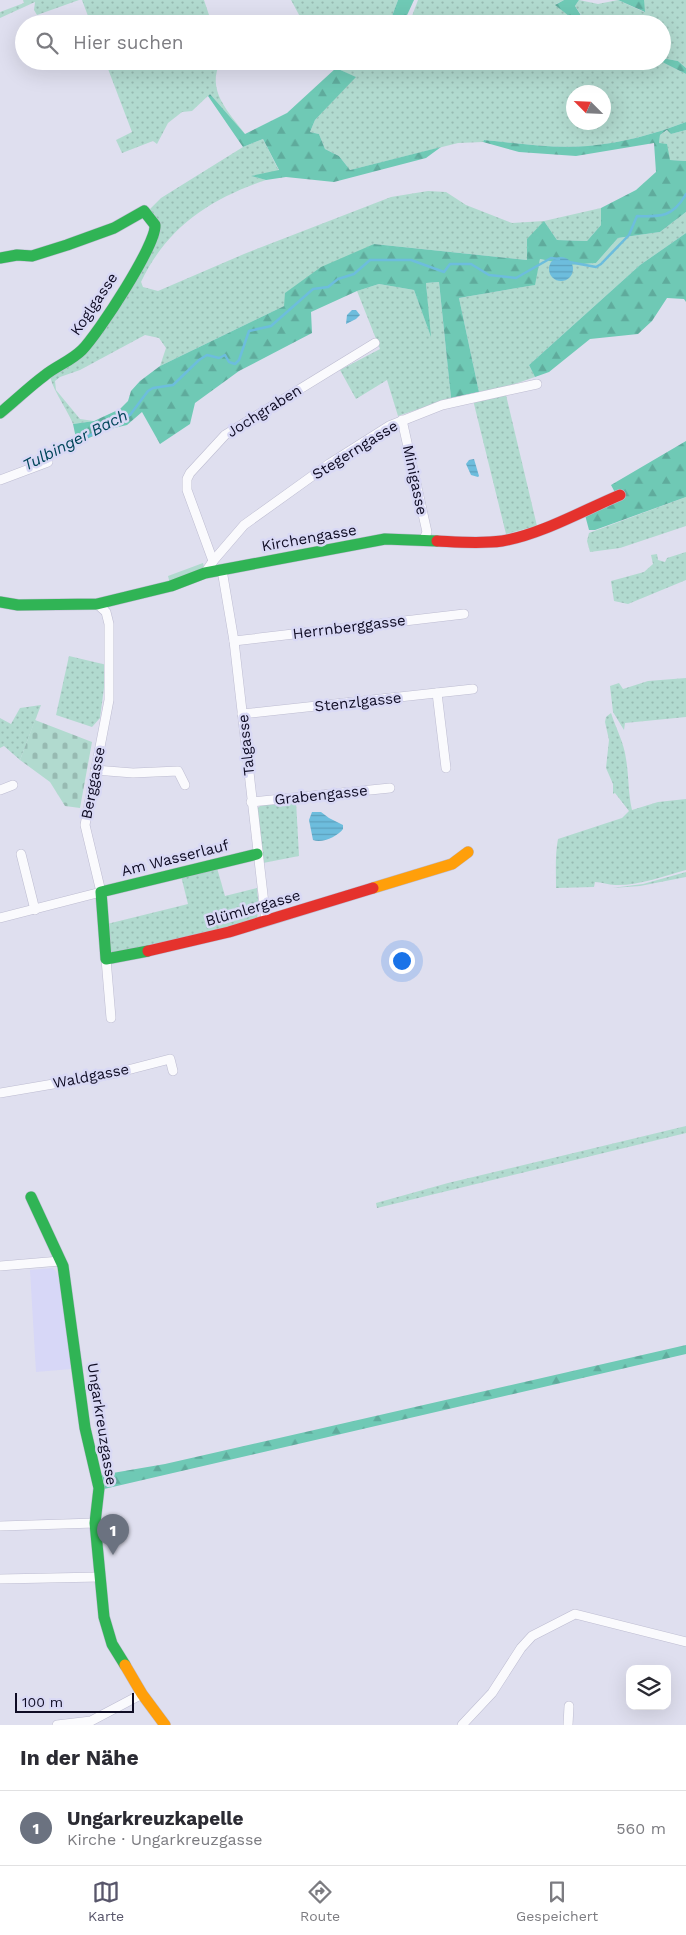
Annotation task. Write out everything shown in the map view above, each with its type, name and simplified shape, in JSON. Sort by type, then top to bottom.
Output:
[{"type":"street","name":"Koglgasse","points":[[0,258],[17,255],[32,256],[59,248],[114,228],[144,211],[154,224],[153,237],[106,318],[87,345],[54,371],[46,374],[0,413]]},
{"type":"street","name":"Jochgraben","points":[[213,561],[187,490],[187,479],[190,473],[225,435],[375,343]]},
{"type":"street","name":"Stegerngasse","points":[[205,573],[213,561],[244,526],[329,464],[402,420],[442,405],[537,384]]},
{"type":"street","name":"Minigasse","points":[[402,420],[427,532],[424,539]]},
{"type":"street","points":[[0,480],[48,462]]},
{"type":"street","name":"Kirchengasse","points":[[0,602],[18,606],[97,604],[171,586],[205,573],[385,540],[424,539],[471,543],[503,541],[538,530],[620,495]]},
{"type":"street","name":"Talgasse","points":[[222,570],[234,641],[266,921]]},
{"type":"street","name":"Berggasse","points":[[97,604],[106,612],[109,624],[111,660],[109,700],[85,825],[101,892]]},
{"type":"street","name":"Herrnberggasse","points":[[234,641],[464,614]]},
{"type":"street","name":"Stenzlgasse","points":[[242,714],[473,689]]},
{"type":"street","points":[[437,693],[446,768]]},
{"type":"street","points":[[96,770],[133,773],[178,771],[185,786]]},
{"type":"street","points":[[0,790],[13,785]]},
{"type":"street","name":"Grabengasse","points":[[251,802],[390,788]]},
{"type":"street","name":"Blümlergasse","points":[[106,958],[130,956],[266,921],[452,864],[468,852]]},
{"type":"street","points":[[21,854],[35,910]]},
{"type":"street","name":"Am Wasserlauf","points":[[101,892],[257,854]]},
{"type":"street","points":[[0,918],[101,892],[111,1018]]},
{"type":"street","name":"Waldgasse","points":[[0,1093],[112,1074],[170,1059],[173,1072]]},
{"type":"street","name":"Ungarkreuzgasse","points":[[31,1196],[64,1266],[85,1428],[99,1488],[95,1522],[104,1617],[112,1644],[142,1694],[165,1725]]},
{"type":"street","points":[[0,1266],[60,1261]]},
{"type":"street","points":[[0,1526],[95,1522]]},
{"type":"street","points":[[0,1579],[100,1576]]},
{"type":"street","points":[[462,1725],[492,1693],[521,1648],[532,1636],[575,1614],[686,1642]]},
{"type":"street","points":[[58,1725],[91,1721],[142,1694]]},
{"type":"street","points":[[568,1725],[569,1706]]},
{"type":"shaded area","points":[[53,1268],[57,1273],[65,1308],[71,1369],[36,1372],[30,1270]]},
{"type":"green space","points":[[23,0],[79,0],[37,15],[34,10],[35,2],[0,18],[0,12],[24,3]]},
{"type":"green space","points":[[82,0],[204,0],[209,15],[88,15]]},
{"type":"green space","points":[[291,0],[398,0],[392,15],[299,15]]},
{"type":"green space","points":[[398,0],[414,0],[407,15],[392,15]]},
{"type":"green space","points":[[418,0],[564,0],[556,4],[580,15],[412,15]]},
{"type":"green space","points":[[564,0],[579,0],[575,6],[581,15],[568,15],[555,5]]},
{"type":"green space","points":[[579,0],[598,4],[618,0],[644,12],[644,0],[686,0],[686,68],[678,61],[671,60],[671,15],[581,15],[575,6]]},
{"type":"green space","points":[[618,0],[644,0],[645,12]]},
{"type":"green space","points":[[671,60],[678,61],[686,68],[686,74],[671,66]]},
{"type":"green space","points":[[671,66],[686,74],[686,122],[638,137],[589,146],[550,146],[484,140],[483,142],[458,143],[350,170],[339,156],[325,149],[319,134],[310,132],[315,120],[355,77],[340,70],[671,70]]},
{"type":"green space","points":[[108,70],[218,70],[217,91],[226,109],[245,134],[210,94],[192,111],[182,112],[168,123],[157,144],[153,141],[122,153],[116,140],[132,132]]},
{"type":"green space","points":[[334,70],[340,70],[356,77],[315,120],[310,132],[319,134],[325,149],[339,156],[350,170],[441,147],[426,158],[334,182],[286,177],[266,180],[251,176],[279,170],[263,139],[243,147],[208,96],[210,94],[245,134],[287,113]]},
{"type":"green space","points":[[686,122],[686,130],[671,134],[667,130],[660,135],[659,143],[667,144],[670,160],[686,161],[686,212],[660,232],[618,238],[596,263],[569,265],[540,259],[535,285],[459,298],[479,392],[451,398],[439,282],[426,283],[431,337],[414,290],[379,284],[357,291],[311,312],[312,333],[239,371],[195,403],[190,424],[160,444],[142,412],[127,425],[110,429],[77,443],[73,424],[94,421],[120,409],[128,401],[131,391],[140,381],[160,366],[284,306],[285,293],[321,267],[374,244],[527,260],[527,239],[544,221],[557,240],[587,241],[601,225],[601,208],[636,190],[656,172],[654,143],[576,156],[519,152],[483,142],[484,140],[549,146],[588,146],[638,137]]},
{"type":"green space","points":[[668,130],[671,134],[686,130],[686,161],[670,160],[659,143],[660,135]]},
{"type":"green space","points":[[263,139],[279,171],[252,176],[266,180],[226,196],[192,217],[177,231],[152,263],[141,282],[143,287],[158,291],[244,254],[391,197],[428,191],[446,192],[466,205],[512,223],[544,221],[527,260],[374,244],[284,306],[160,366],[166,348],[159,338],[145,335],[80,370],[60,377],[55,381],[56,390],[80,419],[94,421],[73,424],[55,389],[50,377],[68,364],[155,238],[150,209],[161,198],[243,147]]},
{"type":"green space","points":[[601,208],[601,225],[587,241],[557,240],[544,221]]},
{"type":"green space","points":[[686,212],[686,233],[640,265],[529,365],[535,377],[506,387],[479,392],[459,298],[534,285],[540,259],[569,265],[596,263],[618,238],[660,232]]},
{"type":"green space","points":[[686,233],[686,302],[684,299],[667,298],[652,321],[638,334],[590,339],[549,372],[535,377],[529,365],[640,265]]},
{"type":"green space","points":[[439,282],[451,398],[398,416],[387,380],[356,399],[340,370],[380,349],[357,291],[379,284],[414,290],[430,334],[426,283]]},
{"type":"green space","points":[[506,395],[537,526],[506,534],[473,400]]},
{"type":"green space","points":[[686,441],[686,497],[595,530],[589,530],[585,515],[619,500],[611,485]]},
{"type":"green space","points":[[686,497],[686,526],[620,548],[590,552],[587,541],[589,533]]},
{"type":"green space","points":[[686,552],[686,580],[628,604],[614,601],[611,581],[644,572],[653,564],[651,555],[657,554],[658,560],[665,562],[667,558]]},
{"type":"green space","points":[[203,563],[204,567],[170,584],[168,576]]},
{"type":"green space","points":[[69,656],[107,665],[100,718],[92,727],[56,715]]},
{"type":"green space","points":[[686,678],[686,717],[625,723],[624,730],[613,712],[610,686],[619,683],[623,689],[648,681]]},
{"type":"green space","points":[[41,705],[20,760],[4,746],[0,748],[0,718],[11,724],[20,708]]},
{"type":"green space","points":[[611,713],[625,753],[632,810],[658,802],[686,799],[686,870],[633,884],[612,885],[595,882],[594,887],[556,888],[558,839],[622,818],[629,811],[615,793],[613,794],[613,784],[606,768],[609,740],[605,722],[606,717]]},
{"type":"green space","points":[[35,720],[92,742],[80,808],[65,806],[50,782],[20,760]]},
{"type":"green space","points":[[296,801],[299,856],[263,863],[257,809],[261,805]]},
{"type":"green space","points":[[217,868],[225,896],[257,888],[259,911],[256,920],[115,954],[109,950],[107,924],[188,904],[181,876]]},
{"type":"green space","points":[[686,872],[686,877],[640,886],[612,888],[643,884]]},
{"type":"green space","points":[[686,1126],[686,1133],[377,1208],[376,1203],[448,1183]]},
{"type":"green space","points":[[686,1345],[686,1354],[104,1489],[101,1475],[165,1464]]},
{"type":"water","points":[[561,257],[566,258],[572,264],[572,274],[566,280],[561,281],[556,280],[550,274],[549,269],[550,264],[556,258]]},
{"type":"water","points":[[352,310],[356,310],[360,315],[346,324],[347,315]]},
{"type":"water","points":[[474,459],[478,477],[471,475],[466,464],[469,460]]},
{"type":"water","points":[[312,812],[321,812],[343,825],[343,829],[330,839],[313,840],[309,820]]},
{"type":"waterway","name":"Tulbinger Bach","points":[[569,262],[596,267],[629,235],[637,216],[660,216],[666,214],[676,207],[686,194]]},
{"type":"waterway","name":"Tulbinger Bach","points":[[41,460],[130,415],[148,391],[153,388],[173,385],[199,360],[207,355],[219,358],[225,355],[229,362],[235,364],[239,360],[249,331],[271,326],[313,289],[328,287],[338,279],[354,274],[370,260],[411,260],[444,272],[450,264],[471,264],[489,275],[516,278],[551,258],[559,259]]},
{"type":"traffic: fast","points":[[0,258],[17,255],[32,256],[67,245],[114,228],[144,211],[155,225],[147,250],[137,269],[90,341],[78,354],[49,372],[0,413]]},
{"type":"traffic: fast","points":[[0,602],[18,605],[97,604],[171,586],[205,573],[385,539],[437,541]]},
{"type":"traffic: fast","points":[[148,951],[106,959],[101,892],[257,854]]},
{"type":"traffic: fast","points":[[31,1197],[63,1266],[85,1428],[99,1488],[95,1523],[104,1617],[112,1644],[125,1665]]},
{"type":"traffic: slow","points":[[373,888],[452,864],[468,852]]},
{"type":"traffic: slow","points":[[125,1665],[142,1694],[165,1725]]},
{"type":"traffic: jam","points":[[437,541],[486,542],[517,538],[547,528],[620,495]]},
{"type":"traffic: jam","points":[[148,951],[229,932],[373,888]]},
{"type":"place","name":"Ungarkreuzkapelle","points":[[113,1555]]}]
